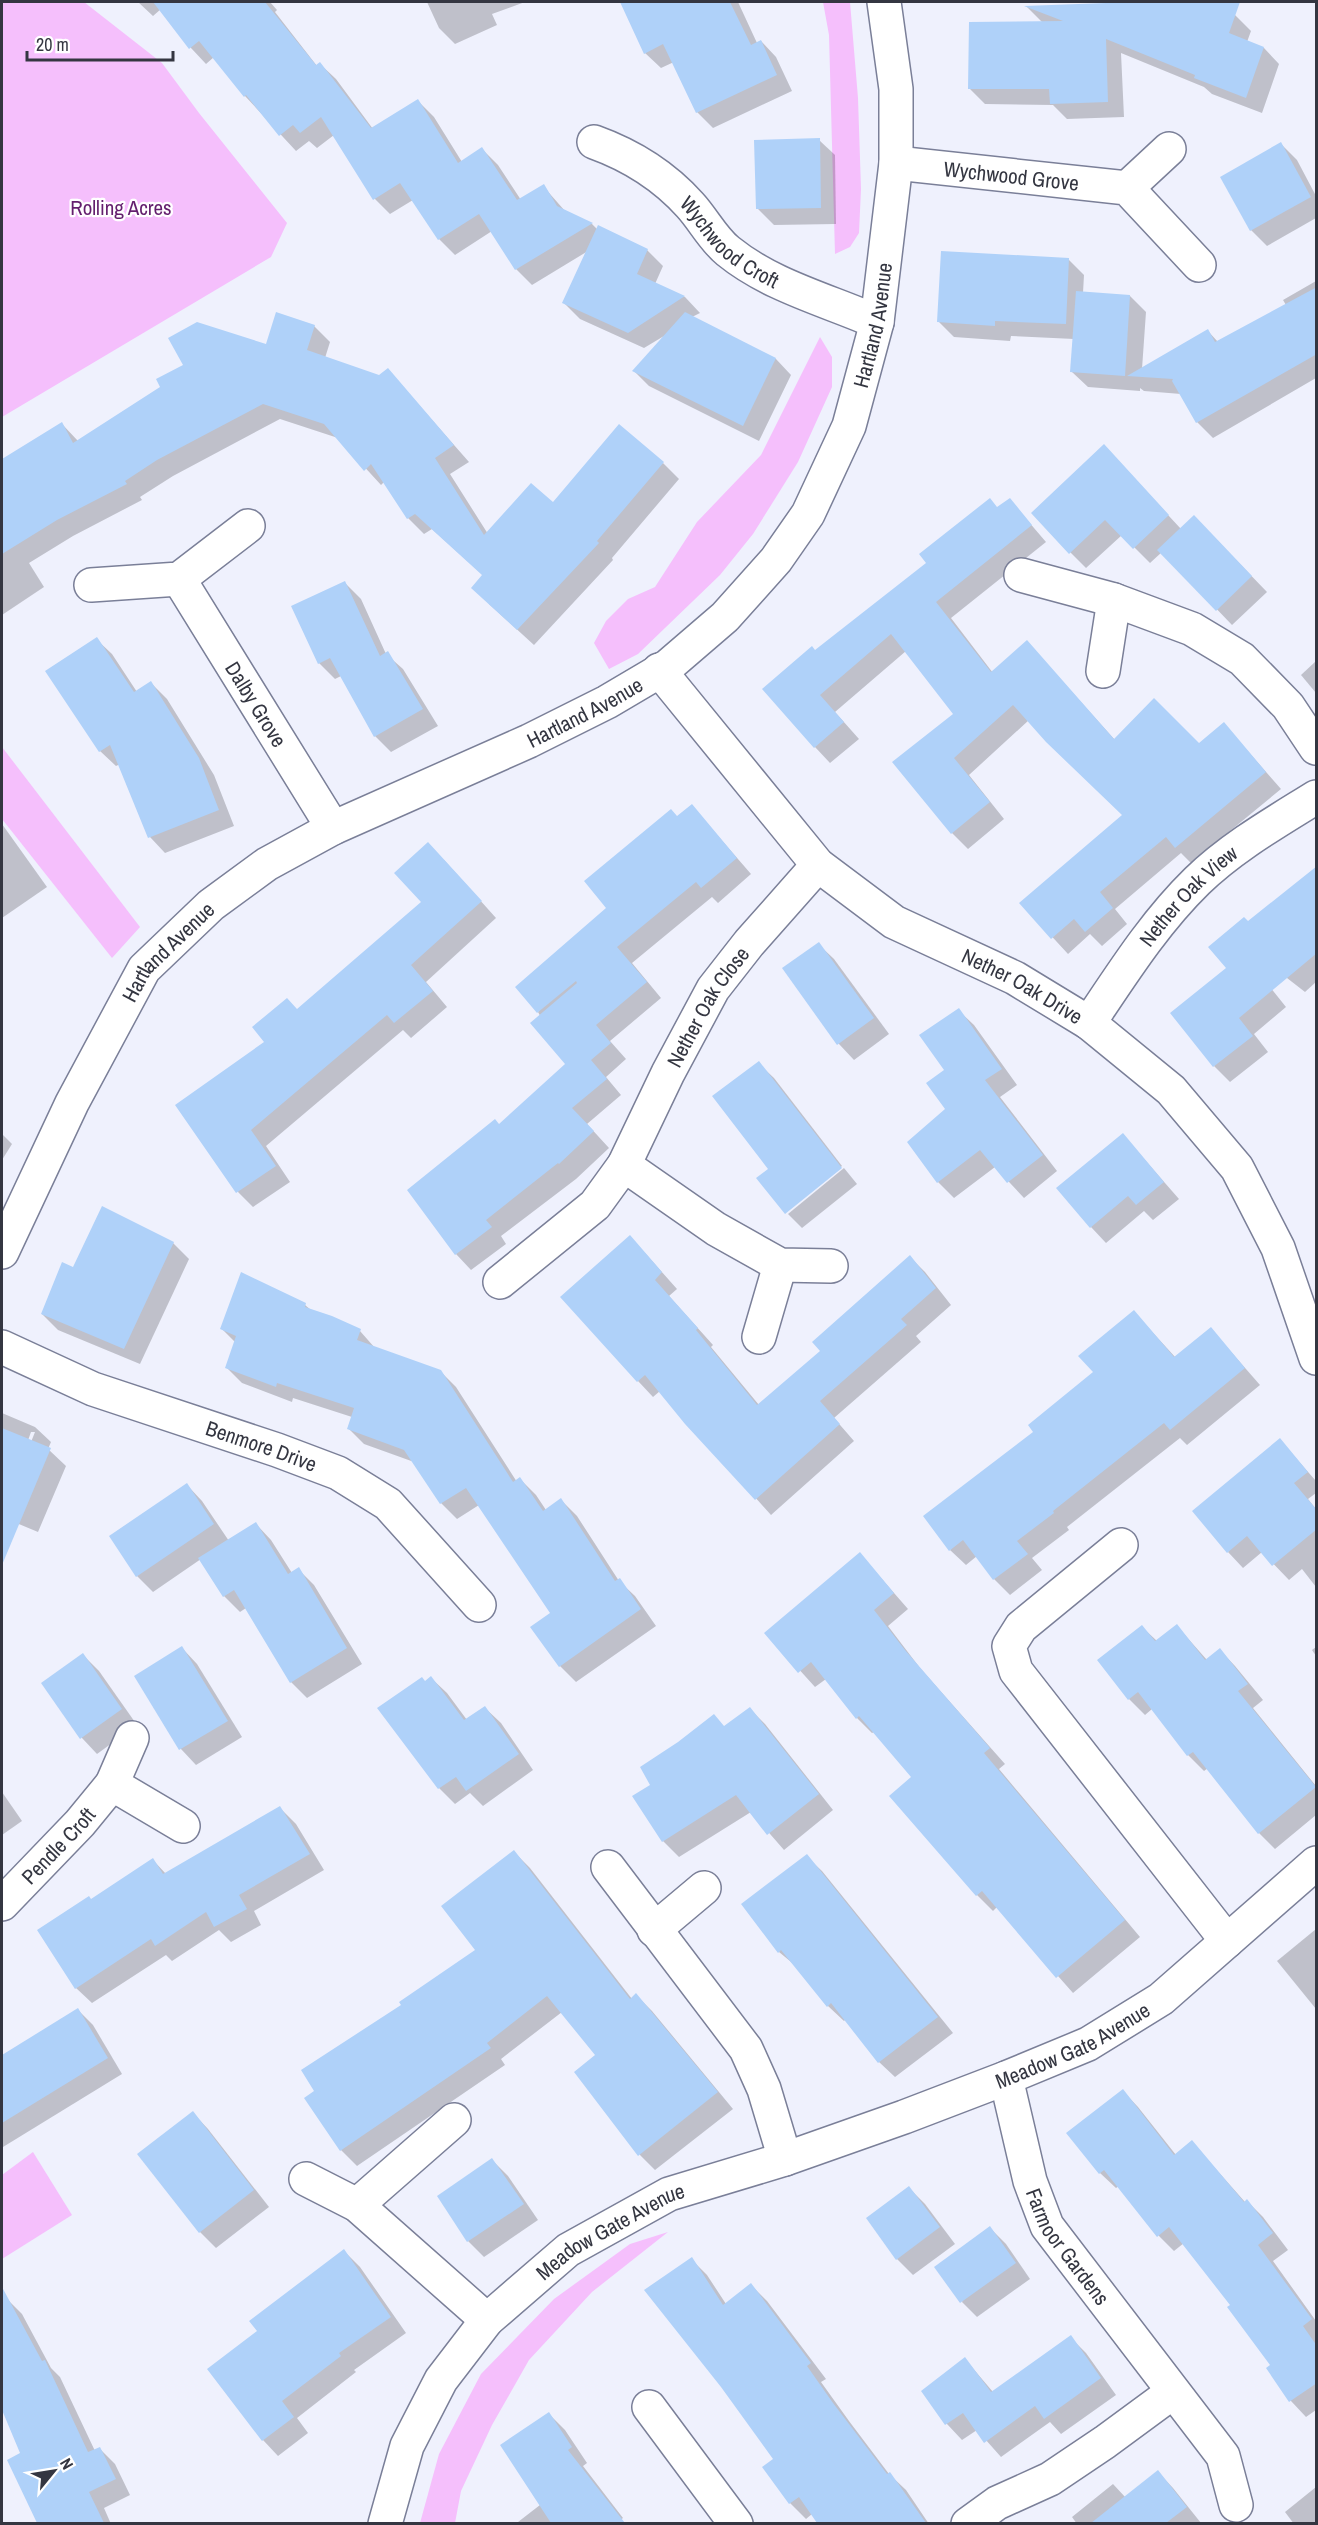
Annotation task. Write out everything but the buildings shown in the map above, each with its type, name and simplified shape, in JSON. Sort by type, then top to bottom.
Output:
[{"type":"street","name":"Hartland Avenue","points":[[2,1252],[72,1103],[144,969],[211,905],[267,864],[333,828],[529,741],[607,702],[668,666],[725,617],[776,560],[808,514],[849,426],[877,322],[896,163],[896,89],[884,2]]},
{"type":"street","name":"Wychwood Croft","points":[[594,142],[619,151],[658,176],[690,204],[725,250],[760,275],[877,322]]},
{"type":"street","points":[[1169,149],[1127,188],[1199,265]]},
{"type":"street","name":"Wychwood Grove","points":[[896,163],[1127,188]]},
{"type":"street","points":[[91,585],[179,579],[248,526]]},
{"type":"street","points":[[1021,575],[1114,600],[1192,629],[1242,659],[1287,706],[1317,748]]},
{"type":"street","name":"Dalby Grove","points":[[179,579],[333,828]]},
{"type":"street","points":[[1103,671],[1114,600]]},
{"type":"street","name":"Nether Oak Drive","points":[[659,670],[818,865],[894,922],[1015,978],[1089,1023],[1171,1090],[1237,1168],[1278,1248],[1317,1358]]},
{"type":"street","name":"Nether Oak View","points":[[1089,1023],[1152,931],[1198,881],[1251,837],[1317,797]]},
{"type":"street","name":"Nether Oak Close","points":[[500,1282],[595,1205],[624,1165],[668,1073],[713,989],[749,943],[818,865]]},
{"type":"street","points":[[624,1165],[716,1229],[780,1265],[831,1266]]},
{"type":"street","points":[[759,1337],[780,1265]]},
{"type":"street","name":"Benmore Drive","points":[[2,1347],[93,1389],[277,1450],[338,1473],[388,1504],[426,1543],[479,1605]]},
{"type":"street","points":[[1121,1545],[1021,1626],[1009,1646],[1016,1671],[1227,1941]]},
{"type":"street","name":"Pendle Croft","points":[[2,1904],[80,1823],[112,1784],[132,1738]]},
{"type":"street","points":[[112,1784],[183,1826]]},
{"type":"street","name":"Meadow Gate Avenue","points":[[385,2523],[406,2446],[441,2380],[487,2320],[568,2250],[669,2194],[785,2159],[1006,2078],[1088,2044],[1152,2004],[1317,1863]]},
{"type":"street","points":[[608,1867],[746,2049],[764,2089],[785,2159]]},
{"type":"street","points":[[654,1930],[704,1888]]},
{"type":"street","name":"Farmoor Gardens","points":[[1006,2078],[1030,2181],[1047,2226],[1223,2456],[1236,2505]]},
{"type":"street","points":[[357,2205],[454,2120]]},
{"type":"street","points":[[306,2179],[357,2205],[487,2320]]},
{"type":"street","points":[[968,2523],[997,2503],[1050,2479],[1173,2392]]},
{"type":"street","points":[[649,2407],[736,2523]]},
{"type":"green space","name":"Rolling Acres","points":[[2,2],[84,2],[162,63],[287,223],[271,257],[2,417]]},
{"type":"green space","points":[[823,2],[850,2],[858,98],[861,189],[859,233],[850,247],[835,254],[829,35]]},
{"type":"green space","points":[[820,337],[832,357],[832,387],[798,462],[753,534],[720,575],[638,654],[609,669],[594,643],[606,621],[628,599],[655,587],[697,522],[761,455]]},
{"type":"green space","points":[[2,747],[140,927],[112,958],[2,819]]},
{"type":"green space","points":[[33,2152],[72,2215],[2,2259],[2,2175]]},
{"type":"green space","points":[[668,2232],[592,2292],[529,2360],[492,2425],[461,2491],[455,2523],[420,2523],[439,2454],[481,2374],[554,2299],[630,2244]]}]
